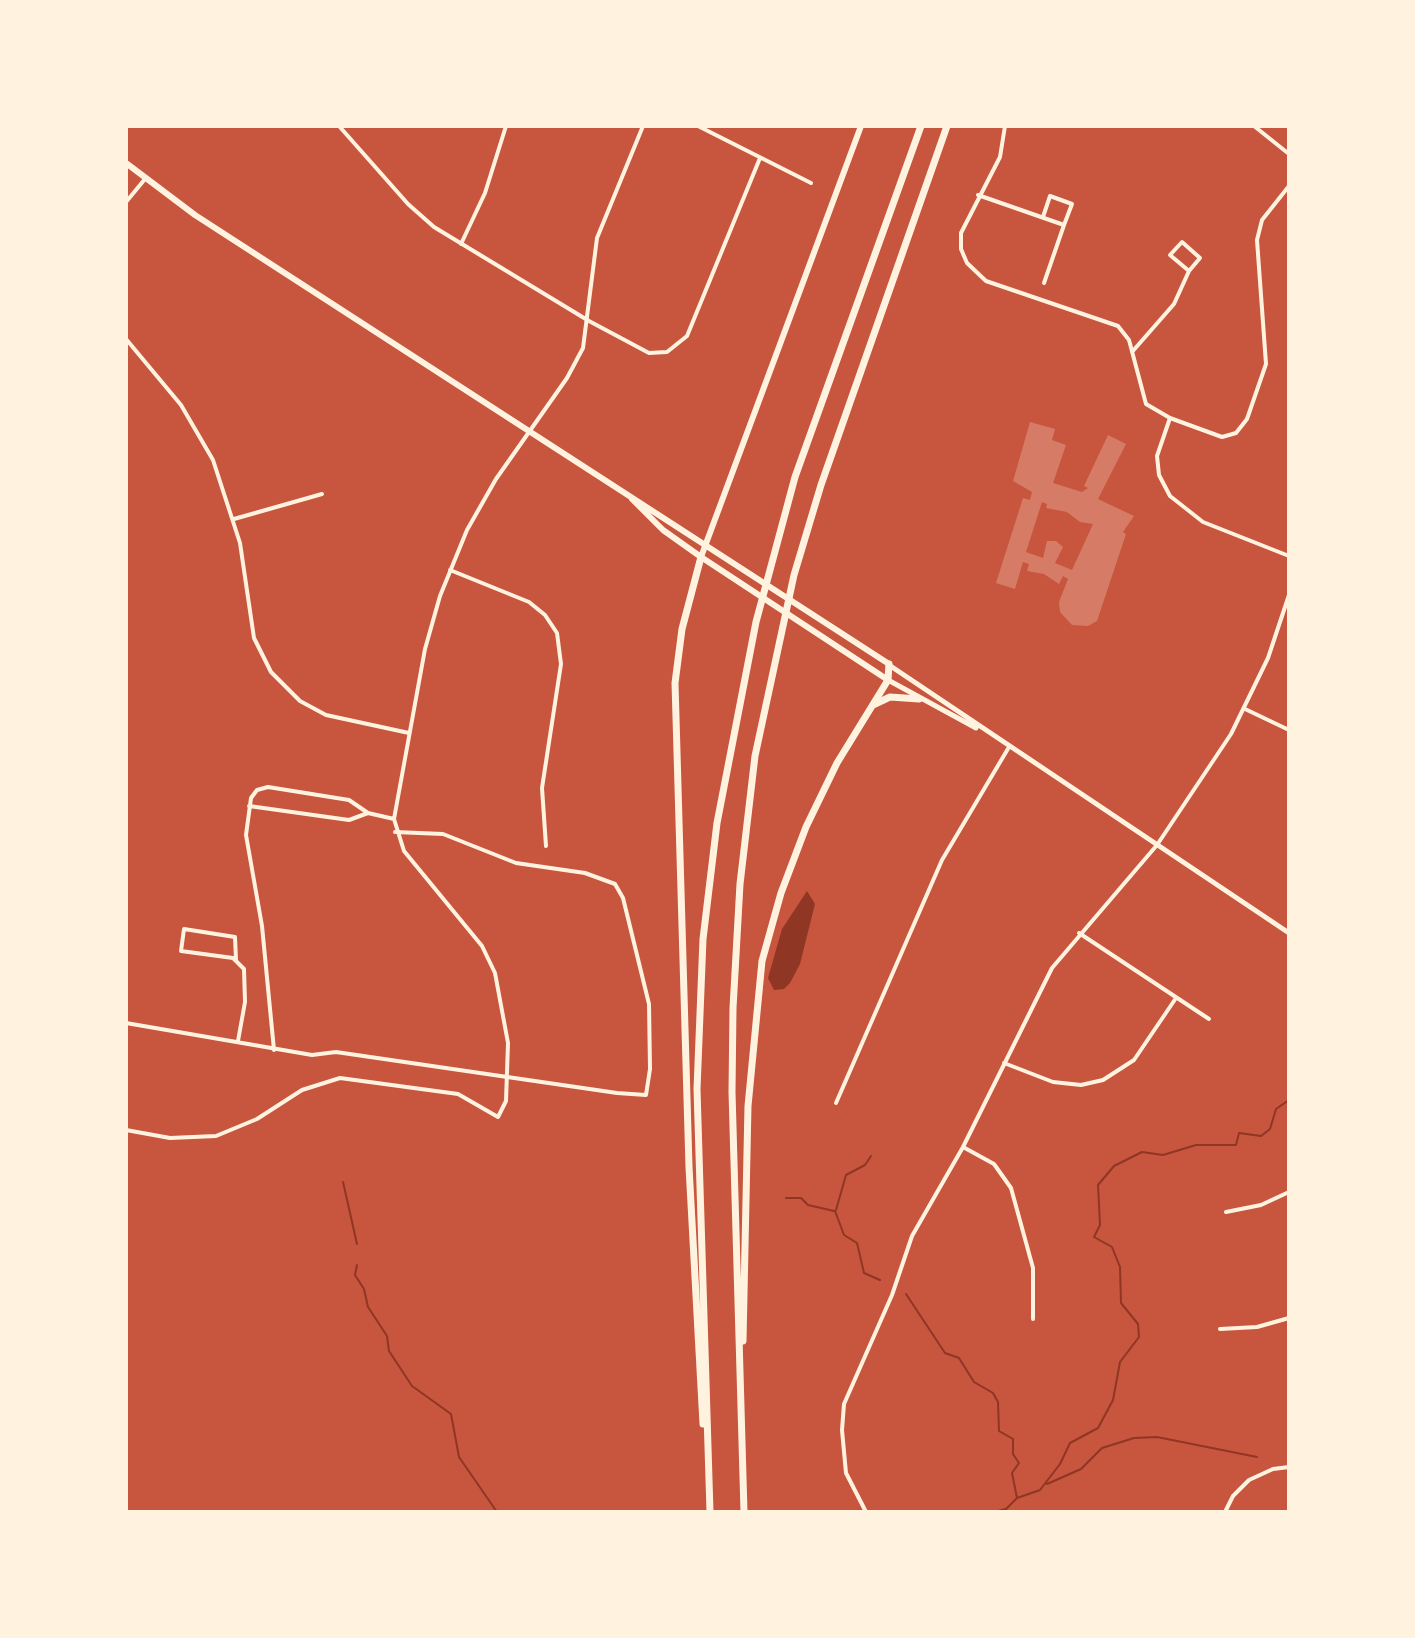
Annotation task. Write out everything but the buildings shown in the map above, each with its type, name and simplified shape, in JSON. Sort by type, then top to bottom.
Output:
[{"type":"highway","points":[[710,1512],[697,1089],[703,939],[717,823],[756,622],[795,477],[921,126]]},
{"type":"highway","points":[[744,1512],[733,1008],[740,884],[755,756],[780,633],[816,500],[947,126]]},
{"type":"highway","points":[[701,557],[682,629],[676,722],[689,1167],[703,1432],[708,1449]]},
{"type":"highway","points":[[740,1412],[748,1106],[762,961],[781,893],[806,827],[837,763],[888,680],[889,664]]},
{"type":"highway","points":[[871,706],[890,697],[919,699]]},
{"type":"main road","points":[[701,557],[861,126]]},
{"type":"main road","points":[[126,163],[195,215],[889,664]]},
{"type":"main road","points":[[632,499],[663,530],[701,557],[888,680]]},
{"type":"street","points":[[339,126],[422,217],[461,244],[640,350],[667,352],[683,342],[692,328],[760,158]]},
{"type":"street","points":[[461,244],[482,202],[506,126]]},
{"type":"street","points":[[126,1130],[170,1138],[216,1136],[257,1119],[302,1090],[340,1078],[458,1094],[498,1117],[506,1101],[508,1078],[505,1016],[489,960],[404,851],[395,832],[394,819],[425,649],[450,570],[488,491],[577,362],[589,321],[597,238],[643,126]]},
{"type":"street","points":[[698,126],[811,183]]},
{"type":"street","points":[[1005,126],[1003,150],[964,222],[960,242],[972,269],[986,281],[1118,326],[1132,352],[1146,404],[1170,418],[1222,437],[1236,433],[1247,419],[1266,364],[1257,240],[1267,211],[1289,186]]},
{"type":"street","points":[[1254,126],[1289,154]]},
{"type":"street","points":[[126,202],[145,179]]},
{"type":"street","points":[[978,195],[1064,225]]},
{"type":"street","points":[[1043,217],[1050,196],[1072,204],[1044,283]]},
{"type":"street","points":[[1132,352],[1174,304],[1189,271],[1200,258],[1182,242],[1170,255],[1189,271]]},
{"type":"street","points":[[126,339],[167,385],[213,460],[234,519],[254,638],[279,683],[300,701],[326,715],[409,733]]},
{"type":"street","points":[[1170,418],[1157,456],[1159,475],[1170,496],[1203,522],[1289,556]]},
{"type":"street","points":[[234,519],[322,494]]},
{"type":"street","points":[[450,570],[529,602],[545,615],[557,633],[561,664],[542,788],[546,846]]},
{"type":"street","points":[[866,1512],[846,1473],[842,1430],[844,1404],[892,1295],[912,1236],[963,1147],[1042,985],[1079,933],[1157,845],[1212,766],[1245,709],[1268,658],[1289,595]]},
{"type":"street","points":[[889,664],[988,734],[1289,933]]},
{"type":"street","points":[[888,680],[988,734]]},
{"type":"street","points":[[1245,709],[1289,730]]},
{"type":"street","points":[[836,1103],[942,860],[1009,747]]},
{"type":"street","points":[[274,1050],[262,926],[246,835],[249,806],[254,793],[268,787],[349,800],[368,813],[394,819]]},
{"type":"street","points":[[249,806],[349,820],[368,813]]},
{"type":"street","points":[[126,1023],[274,1050],[312,1055],[336,1052],[646,1095],[650,1069],[649,1004],[620,890],[596,875],[525,866],[443,834],[395,832]]},
{"type":"street","points":[[236,960],[235,937],[184,929],[181,951],[236,960],[244,969],[238,1041]]},
{"type":"street","points":[[1079,933],[1209,1019]]},
{"type":"street","points":[[1004,1063],[1053,1082],[1081,1085],[1103,1080],[1134,1060],[1176,998]]},
{"type":"street","points":[[963,1147],[994,1164],[1011,1188],[1033,1268],[1033,1319]]},
{"type":"street","points":[[1226,1212],[1261,1205],[1289,1192]]},
{"type":"street","points":[[1220,1329],[1257,1327],[1289,1318]]},
{"type":"street","points":[[1225,1512],[1233,1496],[1249,1480],[1273,1469],[1289,1467]]},
{"type":"shaded area","points":[[807,891],[815,904],[800,964],[784,989],[774,990],[768,978],[782,929]]},
{"type":"waterway","points":[[994,1512],[1006,1509],[1017,1498],[1040,1490],[1060,1464],[1070,1443],[1098,1428],[1113,1400],[1120,1362],[1139,1337],[1138,1324],[1121,1303],[1120,1267],[1112,1247],[1094,1237],[1100,1225],[1098,1185],[1114,1166],[1142,1152],[1163,1155],[1196,1145],[1236,1145],[1239,1133],[1261,1136],[1270,1129],[1276,1109],[1289,1100]]},
{"type":"waterway","points":[[836,1210],[846,1175],[865,1165],[871,1156]]},
{"type":"waterway","points":[[343,1182],[357,1244]]},
{"type":"waterway","points":[[786,1198],[801,1198],[808,1205],[834,1211]]},
{"type":"waterway","points":[[835,1211],[844,1235],[857,1243],[864,1273],[880,1280]]},
{"type":"waterway","points":[[357,1265],[355,1275],[364,1289],[368,1307],[387,1336],[389,1351],[412,1386],[451,1414],[459,1457],[497,1512]]},
{"type":"waterway","points":[[906,1294],[945,1353],[959,1358],[974,1382],[993,1393],[998,1402],[999,1431],[1013,1439],[1013,1454],[1019,1463],[1012,1473],[1017,1498]]},
{"type":"waterway","points":[[1047,1484],[1081,1469],[1102,1448],[1134,1438],[1157,1437],[1257,1457]]}]
